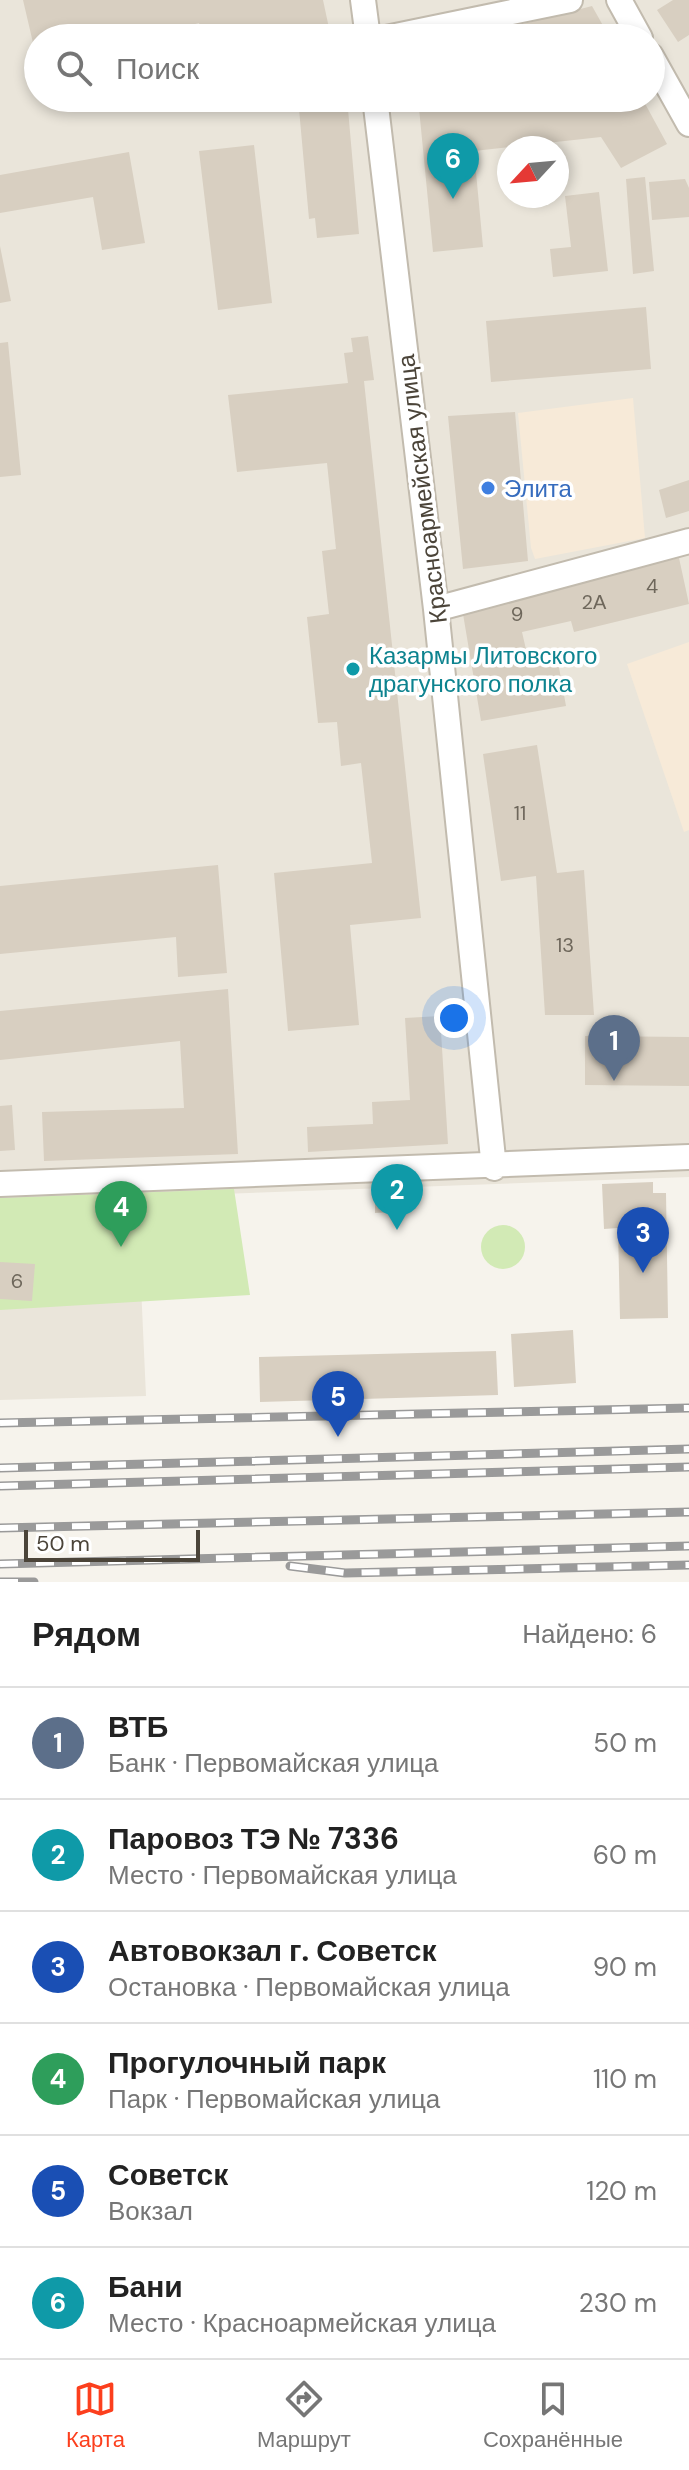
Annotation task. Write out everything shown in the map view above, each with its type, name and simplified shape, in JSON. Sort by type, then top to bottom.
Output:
[{"type":"street","points":[[363,0],[366,24]]},
{"type":"street","points":[[454,24],[570,0]]},
{"type":"street","points":[[619,0],[632,24]]},
{"type":"street","points":[[665,81],[689,124]]},
{"type":"street","name":"Красноармейская улица","points":[[377,112],[436,609],[494,1168]]},
{"type":"street","points":[[436,609],[689,541]]},
{"type":"street","points":[[0,1184],[494,1168],[689,1157]]},
{"type":"shaded area","points":[[0,0],[689,0],[689,1177],[137,1197],[146,1396],[0,1400]]},
{"type":"shaded area","points":[[633,398],[645,538],[535,559],[531,548],[518,413]]},
{"type":"shaded area","points":[[689,642],[689,830],[684,832],[627,664]]},
{"type":"green space","points":[[234,1189],[250,1295],[0,1310],[0,1198]]},
{"type":"green space","points":[[503,1225],[518,1232],[525,1247],[518,1262],[503,1269],[488,1262],[481,1247],[488,1232]]},
{"type":"building","points":[[23,0],[323,0],[328,24],[199,23],[29,24]]},
{"type":"building","points":[[673,0],[689,0],[689,35],[678,42],[657,10]]},
{"type":"building","points":[[592,6],[602,24],[523,24]]},
{"type":"building","points":[[299,112],[348,112],[359,234],[317,238],[315,218],[309,219]]},
{"type":"building","points":[[419,112],[650,112],[667,144],[621,168],[601,137],[569,141],[569,136],[497,136],[497,148],[474,151],[483,247],[433,252]]},
{"type":"building","points":[[254,145],[272,303],[218,310],[199,151]]},
{"type":"building","points":[[129,152],[145,243],[102,250],[93,197],[0,213],[0,175]]},
{"type":"building","points":[[645,177],[654,271],[633,274],[626,179]]},
{"type":"building","points":[[685,179],[689,188],[689,217],[652,220],[649,182]]},
{"type":"building","points":[[599,192],[608,271],[553,277],[550,249],[571,247],[566,208],[569,208],[569,196]]},
{"type":"building","points":[[0,246],[11,301],[0,303]]},
{"type":"building","points":[[646,307],[651,369],[491,382],[486,321]]},
{"type":"building","name":"Казармы Литовского драгунского полка","points":[[368,336],[374,380],[364,381],[421,918],[350,925],[359,1025],[288,1031],[274,873],[372,863],[361,763],[341,766],[337,722],[318,723],[307,617],[329,614],[322,551],[336,549],[327,463],[237,472],[228,395],[348,383],[344,353],[353,352],[351,338]]},
{"type":"building","points":[[8,342],[21,475],[0,477],[0,343]]},
{"type":"building","name":"Элита","points":[[515,412],[528,561],[463,569],[448,416]]},
{"type":"building","points":[[689,480],[689,511],[666,518],[659,490]]},
{"type":"building","points":[[679,558],[689,604],[574,632],[571,621],[522,632],[530,667],[558,662],[566,706],[481,721],[462,608]]},
{"type":"building","points":[[537,745],[557,873],[584,870],[594,1015],[545,1015],[536,876],[501,881],[483,754]]},
{"type":"building","points":[[218,865],[227,973],[178,977],[176,937],[0,954],[0,886]]},
{"type":"building","points":[[228,989],[238,1154],[44,1161],[42,1112],[184,1108],[180,1041],[0,1060],[0,1011]]},
{"type":"building","points":[[440,1016],[448,1144],[308,1152],[307,1127],[373,1124],[372,1102],[410,1100],[405,1018]]},
{"type":"building","points":[[585,1036],[689,1037],[689,1086],[585,1085]]},
{"type":"building","points":[[12,1105],[15,1150],[0,1151],[0,1106]]},
{"type":"building","points":[[653,1182],[653,1193],[666,1193],[668,1318],[620,1319],[618,1228],[604,1229],[602,1184]]},
{"type":"building","points":[[391,1200],[392,1212],[375,1213],[375,1201]]},
{"type":"building","points":[[0,1262],[35,1264],[32,1301],[0,1299]]},
{"type":"building","points":[[573,1330],[576,1383],[514,1387],[511,1334]]},
{"type":"building","points":[[496,1351],[498,1395],[260,1402],[259,1357]]},
{"type":"railway","points":[[0,1423],[689,1408]]},
{"type":"railway","points":[[0,1468],[689,1449]]},
{"type":"railway","points":[[0,1486],[689,1467]]},
{"type":"railway","points":[[0,1528],[689,1512]]},
{"type":"railway","points":[[0,1564],[689,1546]]},
{"type":"railway","points":[[290,1566],[345,1573],[689,1565]]},
{"type":"railway","points":[[0,1582],[34,1582]]},
{"type":"place","name":"Бани","points":[[453,199]]},
{"type":"place","name":"Элита","points":[[488,488]]},
{"type":"place","name":"Казармы Литовского драгунского полка","points":[[353,669]]},
{"type":"place","name":"ВТБ","points":[[614,1081]]},
{"type":"place","name":"Паровоз ТЭ № 7336","points":[[397,1230]]},
{"type":"place","name":"Прогулочный парк","points":[[121,1247]]},
{"type":"place","name":"Автовокзал г. Советск","points":[[643,1273]]},
{"type":"place","name":"Советск","points":[[338,1437]]}]
